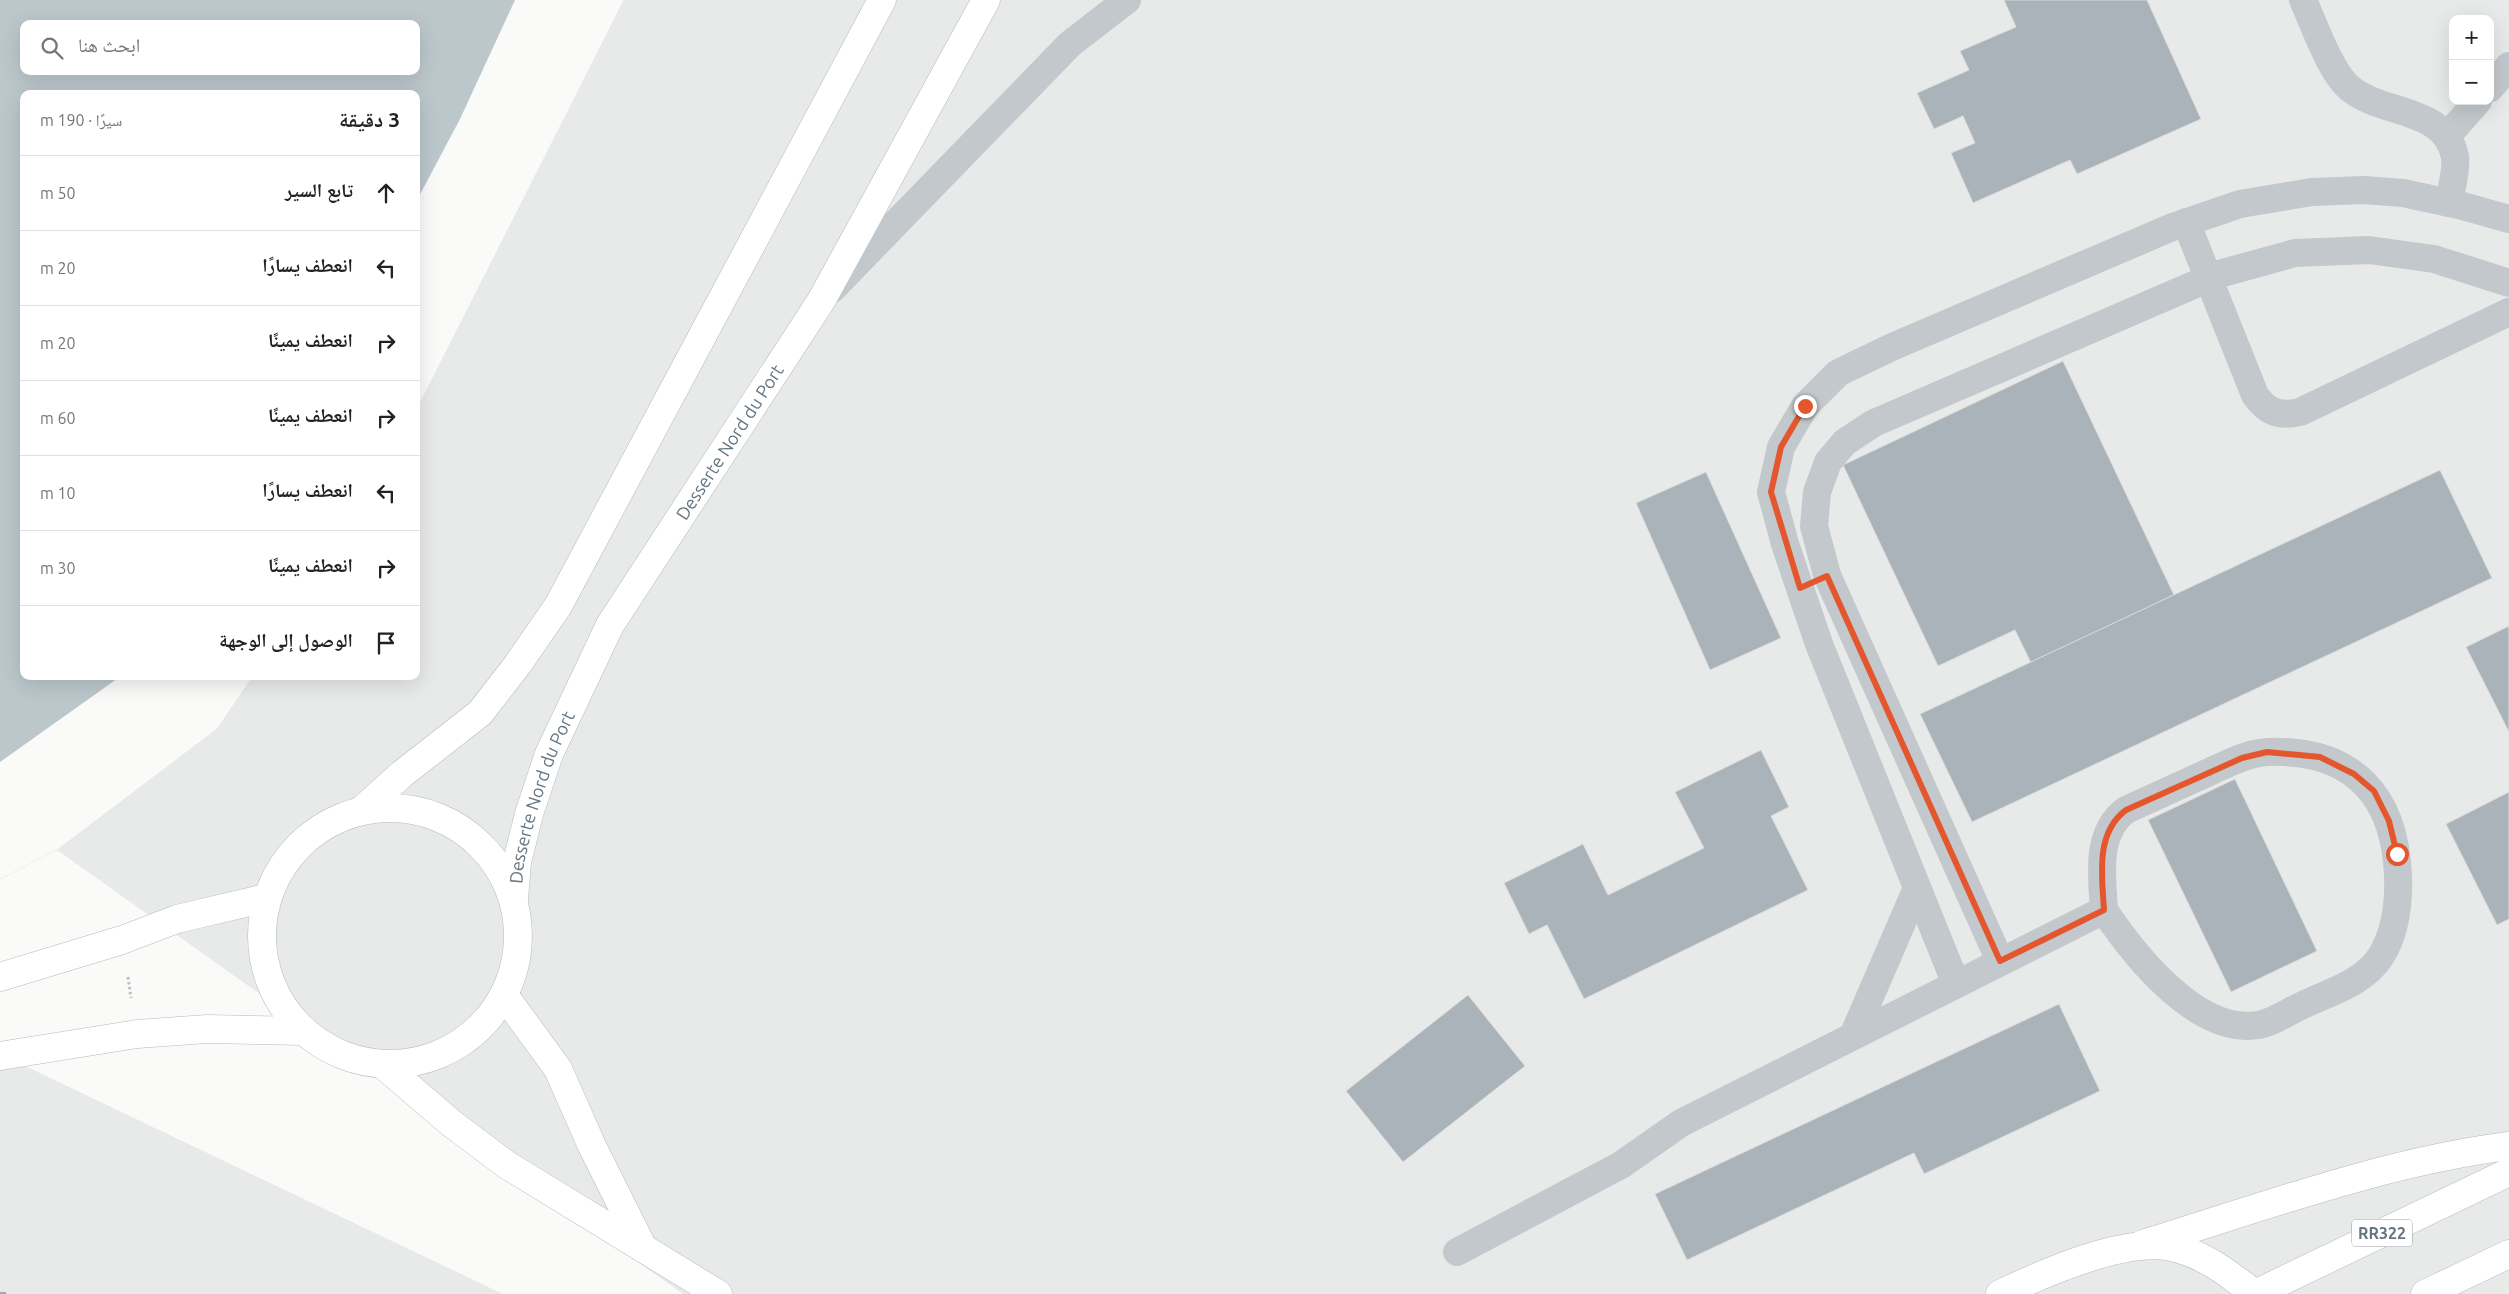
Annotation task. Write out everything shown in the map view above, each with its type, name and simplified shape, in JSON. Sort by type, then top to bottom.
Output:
[{"type":"main road","points":[[362,810],[402,774],[480,713],[518,664],[558,606],[882,0]]},
{"type":"main road","name":"Desserte Nord du Port","points":[[514,899],[520,852],[529,814],[546,763],[610,625],[821,301],[986,0]]},
{"type":"main road","points":[[394,807],[426,812],[456,825],[481,845],[501,869],[514,899],[519,932],[516,964],[504,995],[488,1020],[466,1039],[448,1049],[411,1063],[382,1064],[353,1059],[326,1047],[303,1031],[284,1009],[270,984],[262,956],[261,926],[266,898],[277,873],[293,850],[313,832],[336,819],[362,810],[394,807]]},
{"type":"main road","points":[[0,977],[122,940],[177,919],[266,898]]},
{"type":"main road","points":[[504,995],[558,1069],[592,1146],[643,1248]]},
{"type":"main road","points":[[0,1056],[137,1034],[207,1029],[303,1031]]},
{"type":"main road","points":[[382,1064],[507,1165],[718,1294]]},
{"type":"main road","points":[[2000,1294],[2091,1257],[2143,1244],[2367,1176],[2439,1158],[2509,1146]]},
{"type":"main road","name":"RR322","points":[[2255,1294],[2509,1172]]},
{"type":"main road","points":[[2143,1244],[2174,1247],[2192,1253],[2218,1266],[2255,1294]]},
{"type":"main road","points":[[2425,1294],[2509,1254]]},
{"type":"lane","points":[[821,301],[1070,44],[1127,0]]},
{"type":"lane","points":[[2303,0],[2332,64],[2350,90],[2376,104],[2429,121],[2447,136],[2455,159],[2449,203]]},
{"type":"lane","points":[[2494,83],[2509,66]]},
{"type":"lane","points":[[2447,136],[2474,105]]},
{"type":"lane","points":[[1956,984],[1819,644],[1771,492],[1781,447],[1805,406],[1838,373],[1892,347],[2186,222],[2240,204],[2312,192],[2363,190],[2403,193],[2509,219]]},
{"type":"lane","points":[[2186,222],[2255,394],[2263,405],[2274,413],[2287,415],[2300,412],[2509,312]]},
{"type":"lane","points":[[2000,961],[1827,576],[1814,526],[1817,492],[1828,462],[1845,442],[1874,424],[2209,278],[2295,253],[2369,250],[2434,259],[2509,282]]},
{"type":"lane","points":[[1800,588],[1827,576]]},
{"type":"lane","points":[[2267,752],[2320,757],[2354,774],[2374,791],[2389,821],[2397,854],[2398,889],[2395,927],[2380,958],[2356,980],[2260,1025],[2235,1026],[2211,1017],[2194,1007],[2157,976],[2124,940],[2104,910],[2102,868],[2105,838],[2118,816],[2126,810],[2242,758],[2267,752]]},
{"type":"lane","points":[[1853,1036],[1918,888]]},
{"type":"lane","points":[[1456,1252],[1621,1165],[1681,1123],[2104,910]]},
{"type":"path","points":[[122,940],[137,1034]]},
{"type":"shaded area","points":[[0,0],[624,0],[420,403],[420,90],[20,90],[20,680],[250,680],[217,729],[57,850],[0,879]]},
{"type":"shaded area","points":[[624,0],[2509,0],[2509,1294],[683,1294],[57,850],[217,729],[250,680],[420,680],[420,403]]},
{"type":"shaded area","points":[[0,1054],[503,1294],[0,1294]]},
{"type":"pier","points":[[515,0],[624,0],[420,403],[420,194],[460,119]]},
{"type":"pier","points":[[115,680],[250,680],[217,729],[57,850],[0,879],[0,762]]},
{"type":"building","points":[[2004,0],[2147,0],[2201,119],[2077,174],[2070,160],[1973,203],[1951,153],[1975,143],[1963,116],[1934,129],[1917,93],[1969,70],[1960,51],[2016,27]]},
{"type":"building","points":[[2063,361],[2174,595],[2031,663],[2015,630],[1938,666],[1843,465]]},
{"type":"building","points":[[2440,470],[2492,578],[1972,822],[1920,714]]},
{"type":"building","points":[[1706,472],[1781,638],[1710,670],[1636,503]]},
{"type":"building","points":[[2509,626],[2509,732],[2466,647]]},
{"type":"building","points":[[1761,750],[1789,807],[1771,816],[1808,890],[1584,999],[1547,925],[1529,934],[1504,883],[1583,844],[1608,895],[1704,848],[1675,792]]},
{"type":"building","points":[[2235,779],[2317,951],[2231,992],[2148,820]]},
{"type":"building","points":[[2509,792],[2509,919],[2497,925],[2446,824]]},
{"type":"building","points":[[1468,995],[1525,1066],[1403,1162],[1346,1091]]},
{"type":"building","points":[[2059,1004],[2100,1091],[1924,1174],[1914,1153],[1687,1260],[1655,1194]]},
{"type":"railway","points":[[0,1294],[6,1294]]},
{"type":"route","points":[[1805,406],[1781,447],[1771,492],[1785,544],[1800,588],[1827,576],[2000,961],[2104,910],[2102,868],[2105,838],[2111,824],[2118,816],[2126,810],[2242,758],[2267,752],[2320,757],[2354,774],[2374,791],[2389,821],[2397,854]]}]
